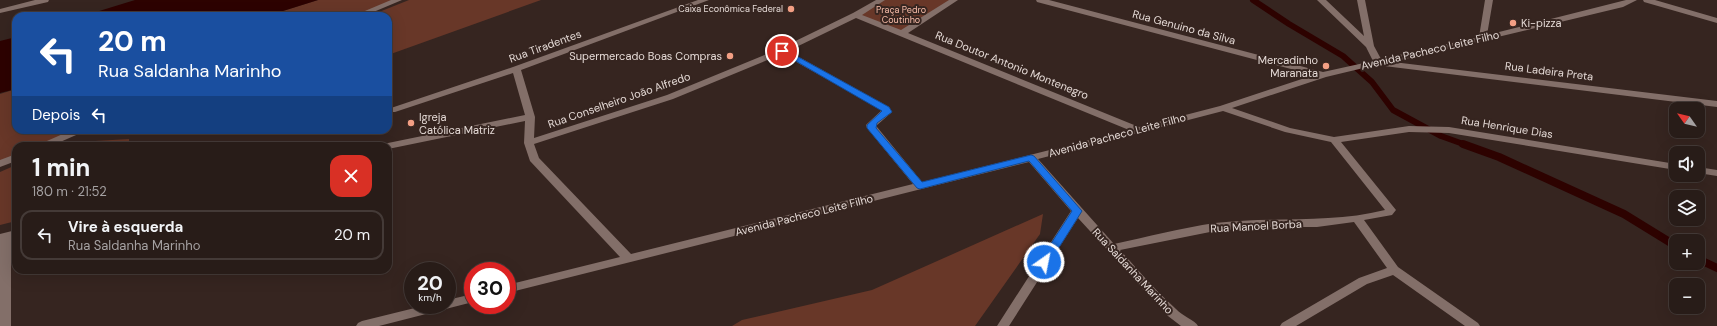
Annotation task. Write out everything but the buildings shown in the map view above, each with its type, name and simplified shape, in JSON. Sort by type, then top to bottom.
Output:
[{"type":"street","points":[[0,12],[45,0]]},
{"type":"street","points":[[367,12],[398,0]]},
{"type":"street","name":"Rua Tiradentes","points":[[392,110],[516,69],[706,0]]},
{"type":"street","name":"Rua Conselheiro João Alfredo","points":[[529,143],[670,98],[782,51],[856,15],[881,0]]},
{"type":"street","points":[[902,33],[954,0]]},
{"type":"street","name":"Rua Genuino da Silva","points":[[1040,0],[1323,75]]},
{"type":"street","points":[[1321,0],[1370,46]]},
{"type":"street","points":[[1361,0],[1370,46],[1378,63]]},
{"type":"street","points":[[1483,37],[1489,0]]},
{"type":"street","points":[[1604,0],[1620,5]]},
{"type":"street","name":"Avenida Pacheco Leite Filho","points":[[516,287],[628,258],[802,217],[1031,158],[1136,129],[1223,108],[1323,75],[1620,5],[1633,0]]},
{"type":"street","points":[[1647,0],[1717,21]]},
{"type":"street","name":"Rua Doutor Antonio Montenegro","points":[[856,15],[1136,129]]},
{"type":"street","points":[[782,51],[886,109],[887,112],[874,121],[871,125],[872,128],[920,186]]},
{"type":"street","name":"Rua Ladeira Preta","points":[[1378,63],[1717,104]]},
{"type":"street","points":[[516,69],[530,117],[529,143],[534,159],[628,258]]},
{"type":"street","points":[[1223,108],[1288,130],[1334,140]]},
{"type":"street","points":[[392,145],[530,117]]},
{"type":"street","name":"Rua Henrique Dias","points":[[1334,140],[1409,129],[1449,130],[1669,166]]},
{"type":"street","points":[[52,142],[71,134]]},
{"type":"street","name":"Rua Manoel Borba","points":[[1110,248],[1215,227],[1267,223],[1317,223],[1388,213],[1391,210],[1334,140]]},
{"type":"street","name":"Rua Saldanha Marinho","points":[[1031,158],[1110,248],[1177,318],[1192,326]]},
{"type":"street","points":[[0,164],[12,159]]},
{"type":"street","points":[[1705,171],[1717,173]]},
{"type":"street","points":[[1002,326],[1077,211]]},
{"type":"street","points":[[1357,218],[1394,270],[1474,326]]},
{"type":"street","points":[[5,326],[7,236]]},
{"type":"street","points":[[1286,326],[1363,281],[1394,270]]},
{"type":"street","points":[[362,326],[410,314]]},
{"type":"green space","points":[[318,0],[400,0],[369,12],[280,12]]},
{"type":"green space","points":[[409,0],[541,0],[392,54],[392,12],[379,12]]},
{"type":"green space","name":"Praça Pedro Coutinho","points":[[881,0],[954,0],[902,33],[856,15]]},
{"type":"green space","points":[[12,90],[12,134],[71,134],[52,142],[12,142],[12,159],[0,164],[0,94]]},
{"type":"green space","points":[[129,139],[129,142],[78,142]]},
{"type":"green space","points":[[12,167],[12,222],[0,225],[0,172]]},
{"type":"green space","points":[[1043,214],[1040,234],[975,326],[732,326],[742,320],[872,290]]},
{"type":"shaded area","points":[[135,0],[318,0],[280,12],[96,12]]},
{"type":"shaded area","points":[[12,38],[12,90],[0,93],[0,41]]},
{"type":"waterway","points":[[1253,0],[1289,24],[1343,56],[1372,82],[1393,110],[1441,136],[1466,145]]},
{"type":"waterway","points":[[1463,144],[1499,157],[1624,214],[1669,242]]},
{"type":"waterway","points":[[1705,262],[1717,268]]},
{"type":"place","name":"Caixa Econômica Federal","points":[[791,9]]},
{"type":"place","name":"Ki-pizza","points":[[1513,23]]},
{"type":"place","name":"Supermercado Boas Compras","points":[[730,56]]},
{"type":"place","name":"Mercadinho Maranata","points":[[1326,66]]},
{"type":"place","name":"Igreja Católica Matriz","points":[[411,123]]},
{"type":"route","points":[[782,51],[883,106],[887,111],[886,114],[874,121],[871,126],[920,186],[1031,158],[1077,211],[1044,262]]}]
